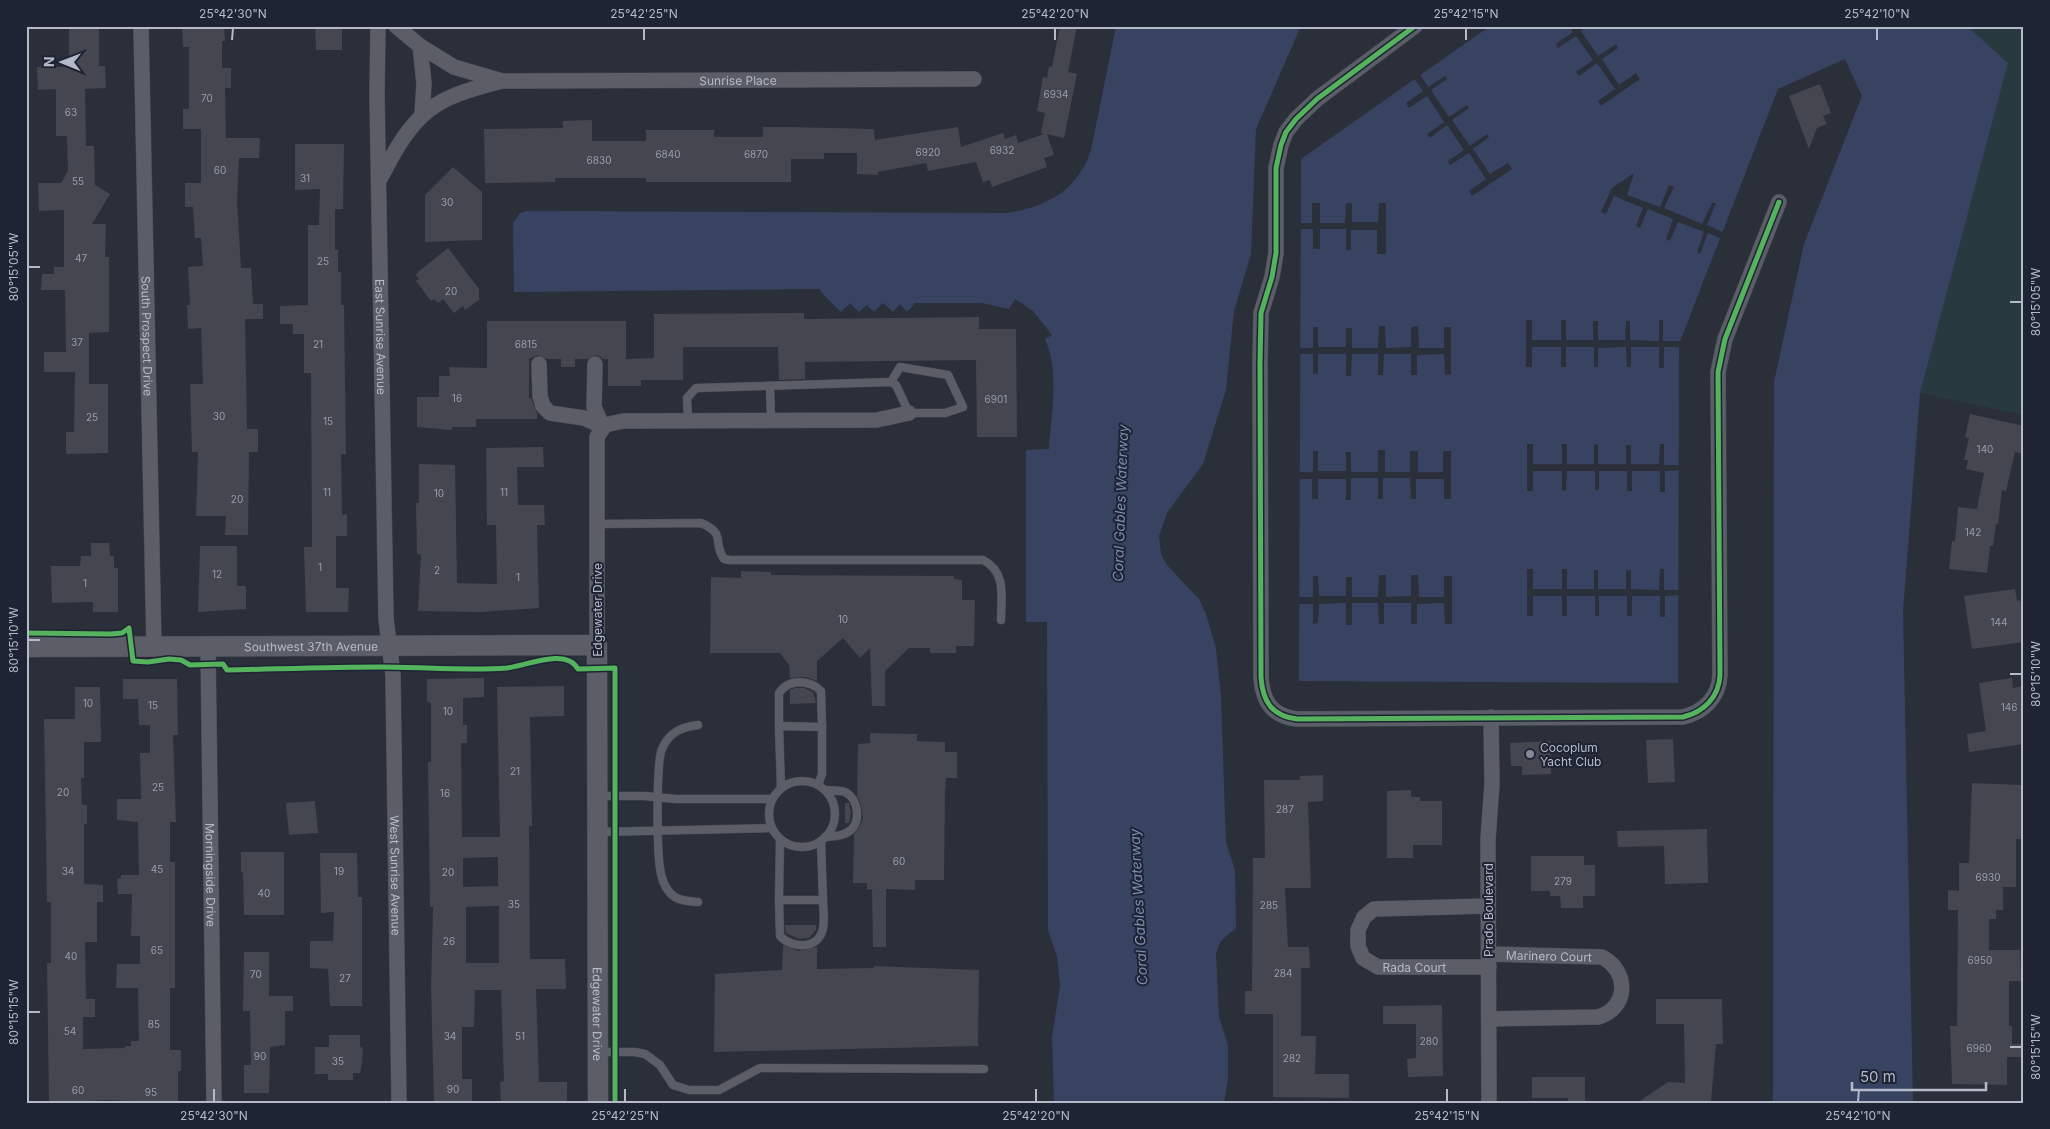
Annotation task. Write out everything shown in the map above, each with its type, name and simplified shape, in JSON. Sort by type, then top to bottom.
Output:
[{"type":"street","name":"South Prospect Drive","points":[[141,26],[154,646]]},
{"type":"street","name":"East Sunrise Avenue","points":[[378,26],[386,610],[390,647]]},
{"type":"street","name":"Sunrise Place","points":[[396,26],[420,46],[454,67],[502,81],[974,79]]},
{"type":"street","points":[[1415,26],[1306,108],[1286,132],[1278,157],[1276,252],[1272,277],[1261,313],[1262,689],[1270,708],[1288,718],[1684,717],[1702,709],[1716,692],[1720,675],[1718,372],[1725,339],[1779,202]]},
{"type":"street","points":[[420,46],[424,77],[422,115]]},
{"type":"street","name":"Sunrise Place","points":[[379,180],[400,144],[422,115],[459,94],[502,81]]},
{"type":"street","points":[[539,364],[540,396],[543,406],[550,413],[584,418],[602,427],[616,422],[688,420],[877,420],[910,413]]},
{"type":"street","points":[[595,364],[594,407],[602,427]]},
{"type":"street","name":"Edgewater Drive","points":[[598,1103],[596,796],[597,437],[602,427]]},
{"type":"street","name":"Southwest 37th Avenue","points":[[26,647],[597,645]]},
{"type":"street","name":"Morningside Drive","points":[[208,646],[214,1103]]},
{"type":"street","name":"West Sunrise Avenue","points":[[390,647],[393,685],[399,1103]]},
{"type":"street","name":"Prado Boulevard","points":[[1489,1103],[1488,839],[1492,784],[1491,717]]},
{"type":"street","name":"Rada Court","points":[[1488,906],[1380,907],[1364,917],[1358,930],[1357,938],[1363,958],[1378,967],[1488,960]]},
{"type":"street","name":"Marinero Court","points":[[1488,960],[1602,957],[1614,965],[1620,973],[1622,987],[1615,1006],[1605,1014],[1598,1016],[1489,1019]]},
{"type":"lane","points":[[688,420],[687,398],[696,388],[891,382],[896,385],[910,413],[945,413],[963,407],[948,375],[900,367],[891,382]]},
{"type":"lane","points":[[770,386],[770,419]]},
{"type":"lane","points":[[597,524],[701,523],[713,528],[717,535],[721,555],[724,559],[730,560],[983,560],[996,568],[1000,575],[1001,620]]},
{"type":"lane","points":[[781,788],[779,693],[788,685],[801,682],[815,684],[821,691],[822,774],[818,785]]},
{"type":"lane","points":[[698,725],[679,729],[672,734],[661,750],[659,798],[660,868],[665,886],[674,897],[698,902]]},
{"type":"lane","points":[[779,726],[822,727]]},
{"type":"lane","points":[[780,840],[780,936],[796,946],[811,943],[821,935],[823,928],[823,839],[834,824],[835,814],[830,797],[818,785],[801,780],[781,788],[772,799],[768,810],[771,828],[780,840],[800,848],[811,846],[823,839],[840,836],[849,832],[857,821],[854,802],[844,792],[825,790]]},
{"type":"lane","points":[[596,796],[772,799]]},
{"type":"lane","points":[[597,832],[645,833],[659,830],[771,828]]},
{"type":"lane","points":[[779,900],[822,900]]},
{"type":"lane","points":[[598,1052],[636,1052],[646,1054],[660,1064],[673,1085],[689,1090],[720,1090],[760,1068],[984,1069]]},
{"type":"shaded area","points":[[1967,26],[2024,26],[2024,415],[1920,393],[2008,63]]},
{"type":"water","name":"Coral Gables Waterway","points":[[1116,26],[1301,26],[1256,129],[1251,254],[1234,311],[1226,390],[1203,464],[1167,513],[1159,536],[1161,554],[1167,565],[1199,599],[1206,614],[1216,648],[1221,697],[1226,842],[1235,870],[1236,929],[1223,939],[1216,954],[1219,1017],[1228,1045],[1228,1078],[1224,1103],[1054,1103],[1052,1037],[1060,986],[1057,956],[1048,930],[1047,622],[1026,622],[1026,450],[1049,449],[1053,408],[1053,379],[1050,352],[1045,339],[1052,335],[1033,311],[1015,299],[1009,309],[982,303],[915,303],[907,312],[900,304],[893,312],[883,303],[874,312],[867,305],[859,312],[850,303],[841,312],[820,289],[514,292],[513,223],[520,213],[527,211],[1007,213],[1048,201],[1069,186],[1078,176],[1091,150]]},
{"type":"water","points":[[1490,26],[1967,26],[2008,63],[1920,393],[1903,611],[1913,1103],[1773,1103],[1774,382],[1804,244],[1862,96],[1845,59],[1778,89],[1679,344],[1678,683],[1299,681],[1301,159]]},
{"type":"pier","points":[[1569,26],[1587,26],[1581,31],[1598,56],[1616,44],[1618,48],[1602,59],[1619,85],[1636,73],[1640,79],[1601,106],[1598,101],[1615,89],[1597,63],[1579,76],[1576,72],[1593,60],[1576,36],[1558,48],[1556,44],[1573,32]]},
{"type":"pier","points":[[1419,73],[1428,87],[1445,76],[1447,79],[1431,90],[1449,117],[1467,105],[1469,108],[1452,120],[1470,146],[1487,134],[1489,137],[1473,149],[1490,174],[1508,163],[1512,169],[1472,196],[1469,191],[1486,179],[1469,153],[1450,165],[1448,161],[1464,150],[1447,125],[1430,138],[1427,134],[1444,122],[1427,96],[1409,108],[1406,103],[1423,91],[1413,77]]},
{"type":"pier","points":[[1634,173],[1627,195],[1660,207],[1669,185],[1674,187],[1664,208],[1702,224],[1712,203],[1716,203],[1707,225],[1725,233],[1722,239],[1708,233],[1700,254],[1697,252],[1704,232],[1678,222],[1670,241],[1666,239],[1673,219],[1648,209],[1640,228],[1636,226],[1643,208],[1614,196],[1606,214],[1601,212],[1612,188]]},
{"type":"pier","points":[[1312,203],[1320,203],[1320,223],[1345,223],[1346,203],[1352,203],[1352,222],[1378,222],[1379,203],[1386,203],[1386,254],[1377,254],[1377,230],[1351,230],[1351,250],[1346,250],[1346,229],[1320,229],[1320,249],[1313,249],[1313,229],[1299,229],[1299,223],[1312,223]]},
{"type":"pier","points":[[1526,320],[1532,320],[1532,340],[1561,340],[1561,320],[1566,320],[1566,340],[1593,340],[1593,321],[1598,321],[1598,340],[1625,340],[1626,321],[1630,321],[1630,340],[1659,341],[1659,320],[1663,320],[1663,341],[1683,341],[1682,347],[1664,347],[1664,368],[1659,368],[1659,347],[1631,347],[1631,367],[1627,367],[1626,347],[1598,348],[1598,367],[1594,367],[1594,347],[1566,347],[1566,367],[1561,367],[1561,347],[1532,347],[1532,367],[1526,367]]},
{"type":"pier","points":[[1379,326],[1385,326],[1386,348],[1411,347],[1411,327],[1418,326],[1419,348],[1444,348],[1444,327],[1451,327],[1451,374],[1445,375],[1444,354],[1417,355],[1417,375],[1411,375],[1411,354],[1384,354],[1383,375],[1378,375],[1378,354],[1352,354],[1351,376],[1346,376],[1346,354],[1318,354],[1318,374],[1313,374],[1313,354],[1298,354],[1298,348],[1313,348],[1313,327],[1318,327],[1318,347],[1346,347],[1346,328],[1352,328],[1352,348],[1378,348]]},
{"type":"pier","points":[[1527,444],[1533,444],[1533,464],[1562,464],[1562,444],[1567,444],[1567,464],[1594,464],[1594,444],[1598,445],[1598,464],[1626,464],[1626,445],[1631,445],[1631,464],[1659,464],[1660,444],[1664,444],[1664,465],[1681,465],[1681,470],[1665,471],[1665,492],[1660,492],[1660,471],[1632,471],[1632,491],[1627,491],[1627,471],[1599,471],[1599,490],[1595,490],[1595,471],[1567,471],[1566,490],[1562,491],[1562,471],[1533,471],[1533,491],[1527,491]]},
{"type":"pier","points":[[1378,450],[1385,450],[1385,472],[1410,472],[1410,451],[1418,451],[1418,472],[1443,472],[1443,451],[1451,451],[1451,499],[1444,499],[1444,479],[1416,479],[1416,499],[1411,499],[1410,478],[1383,478],[1383,499],[1378,499],[1378,478],[1351,478],[1351,500],[1346,500],[1346,479],[1318,479],[1318,499],[1312,499],[1312,479],[1298,479],[1298,472],[1313,472],[1313,451],[1318,451],[1318,471],[1346,471],[1346,452],[1351,452],[1351,472],[1378,472]]},
{"type":"pier","points":[[1527,569],[1533,569],[1533,589],[1562,589],[1562,569],[1567,569],[1567,589],[1594,589],[1594,570],[1598,570],[1598,589],[1626,589],[1626,570],[1631,570],[1631,589],[1659,590],[1660,569],[1664,569],[1664,590],[1681,590],[1681,595],[1665,596],[1665,617],[1660,617],[1660,596],[1632,596],[1632,616],[1627,616],[1627,596],[1599,596],[1599,616],[1595,616],[1595,596],[1567,596],[1567,616],[1562,616],[1562,596],[1533,596],[1533,616],[1527,616]]},
{"type":"pier","points":[[1379,575],[1386,575],[1386,597],[1411,596],[1411,575],[1418,575],[1419,597],[1444,597],[1444,576],[1452,576],[1452,624],[1445,624],[1444,603],[1417,604],[1417,624],[1411,624],[1411,603],[1384,603],[1384,624],[1379,624],[1378,603],[1352,603],[1352,625],[1346,625],[1346,603],[1319,604],[1318,623],[1313,624],[1313,604],[1297,604],[1297,597],[1313,597],[1313,576],[1318,576],[1319,596],[1346,596],[1346,577],[1352,577],[1352,597],[1378,597]]},
{"type":"building","points":[[69,26],[99,26],[99,66],[105,66],[106,88],[85,89],[86,146],[94,146],[95,185],[110,194],[92,224],[106,224],[105,257],[109,257],[109,332],[89,333],[89,384],[108,384],[108,453],[66,454],[66,432],[74,432],[75,372],[44,372],[44,352],[66,352],[65,290],[41,290],[42,274],[54,274],[54,267],[64,267],[64,210],[39,211],[38,183],[61,183],[68,171],[67,136],[56,136],[56,89],[38,90],[37,67],[69,67]]},
{"type":"building","points":[[182,26],[224,26],[225,41],[222,41],[222,68],[231,68],[231,88],[225,88],[226,138],[260,138],[259,158],[239,158],[237,201],[241,268],[251,268],[253,304],[263,304],[263,319],[245,319],[247,429],[258,429],[258,452],[249,452],[248,535],[225,535],[226,516],[196,516],[198,452],[192,452],[190,384],[203,384],[201,328],[188,329],[187,305],[190,305],[188,267],[203,266],[201,238],[195,238],[193,207],[185,207],[185,183],[201,183],[201,129],[183,129],[183,109],[189,109],[189,47],[183,47]]},
{"type":"building","points":[[315,26],[342,26],[342,50],[316,50]]},
{"type":"building","points":[[1060,26],[1077,26],[1068,72],[1077,74],[1064,138],[1047,134],[1054,155],[1044,158],[1047,167],[992,187],[990,180],[983,182],[976,162],[928,171],[926,163],[878,172],[878,175],[857,174],[857,153],[824,153],[824,159],[791,159],[791,182],[646,182],[646,178],[555,178],[555,182],[485,183],[484,129],[563,128],[563,121],[592,120],[592,141],[646,141],[646,130],[714,130],[714,137],[763,137],[763,127],[874,129],[875,140],[958,127],[961,147],[1003,133],[1005,139],[1016,135],[1018,143],[1044,134],[1041,133],[1045,113],[1037,111],[1043,77],[1047,78],[1049,66],[1052,67]]},
{"type":"building","points":[[1820,84],[1831,113],[1823,116],[1827,124],[1817,128],[1809,149],[1789,96]]},
{"type":"building","points":[[295,144],[344,144],[343,209],[335,209],[335,250],[338,250],[338,272],[341,272],[341,305],[344,305],[346,454],[341,454],[342,515],[347,514],[347,536],[336,536],[336,588],[349,588],[348,612],[306,612],[304,547],[312,547],[311,373],[304,373],[304,334],[293,334],[293,324],[280,324],[280,306],[308,305],[308,225],[319,225],[320,189],[295,190]]},
{"type":"building","points":[[453,167],[482,192],[482,240],[425,242],[425,195]]},
{"type":"building","points":[[448,248],[479,289],[479,300],[465,310],[463,306],[454,313],[443,299],[438,303],[434,299],[431,301],[416,281],[419,279],[416,275],[418,272]]},
{"type":"building","points":[[804,313],[804,319],[979,317],[979,329],[1016,329],[1017,437],[977,437],[976,360],[805,362],[805,379],[779,380],[778,347],[683,347],[683,380],[641,380],[641,386],[608,386],[608,359],[603,359],[599,356],[575,359],[575,367],[561,367],[561,359],[547,359],[538,355],[529,359],[529,398],[531,398],[537,413],[537,419],[476,419],[476,427],[452,427],[452,430],[417,427],[417,397],[439,397],[439,376],[450,376],[449,367],[487,368],[487,321],[626,321],[626,359],[654,358],[654,314]]},
{"type":"building","points":[[1970,414],[2024,426],[2024,454],[2015,452],[2006,491],[2002,490],[1998,524],[1996,524],[1993,546],[1990,546],[1987,573],[1949,569],[1952,541],[1955,542],[1958,507],[1977,509],[1984,473],[1966,469],[1968,460],[1964,460],[1969,438],[1965,437]]},
{"type":"building","points":[[543,447],[544,467],[517,467],[518,505],[544,505],[545,525],[537,525],[539,608],[481,612],[418,611],[421,554],[417,554],[416,503],[419,503],[419,464],[455,465],[457,583],[497,584],[496,525],[487,525],[486,448]]},
{"type":"building","points":[[91,543],[109,543],[110,556],[114,556],[114,568],[118,568],[118,612],[93,612],[93,602],[52,603],[51,566],[80,566],[81,556],[91,556]]},
{"type":"building","points":[[200,546],[237,546],[237,586],[246,586],[246,609],[198,612]]},
{"type":"building","points":[[741,571],[771,572],[771,575],[954,576],[954,579],[962,580],[962,600],[975,600],[974,646],[956,646],[956,653],[930,653],[930,648],[909,648],[885,671],[885,706],[872,706],[870,648],[860,658],[843,638],[817,661],[817,681],[806,677],[790,678],[789,665],[780,653],[710,653],[711,577],[741,578]]},
{"type":"building","points":[[2015,589],[2017,601],[2020,600],[2024,628],[2021,628],[2023,642],[1972,649],[1964,596]]},
{"type":"building","points":[[484,678],[484,697],[463,698],[463,725],[467,725],[467,743],[461,743],[462,837],[500,837],[497,687],[564,686],[564,716],[530,717],[532,826],[529,826],[530,959],[565,959],[566,989],[536,989],[539,1082],[567,1082],[567,1103],[501,1103],[500,1082],[504,1081],[501,990],[475,990],[474,1027],[462,1027],[462,1079],[472,1079],[472,1103],[434,1102],[431,988],[433,907],[430,907],[428,762],[431,762],[431,703],[427,702],[427,679]],"holes":[[[498,857],[498,886],[463,887],[463,858]],[[499,906],[499,963],[466,963],[466,907]]]},
{"type":"building","points":[[2012,678],[2013,688],[2024,686],[2024,744],[1969,752],[1967,734],[1986,731],[1979,683]]},
{"type":"building","points":[[123,679],[177,679],[178,735],[173,735],[176,822],[170,822],[170,862],[175,862],[175,988],[170,988],[170,1050],[181,1050],[181,1071],[178,1071],[178,1103],[107,1100],[53,1103],[49,1101],[47,963],[51,963],[51,902],[47,902],[44,719],[75,719],[75,687],[100,687],[101,742],[84,742],[84,778],[81,778],[82,805],[87,805],[87,824],[84,824],[84,884],[103,885],[103,902],[97,902],[97,942],[85,942],[86,999],[95,999],[95,1017],[83,1017],[83,1049],[125,1048],[125,1046],[131,1046],[131,1041],[139,1041],[138,988],[116,988],[117,964],[140,964],[140,936],[131,936],[132,894],[118,894],[117,879],[121,878],[121,875],[139,875],[138,822],[117,820],[117,799],[141,799],[140,753],[150,753],[150,725],[139,725],[138,699],[123,699]]},
{"type":"building","points":[[804,688],[813,692],[816,703],[790,704],[790,690]]},
{"type":"building","points":[[870,733],[917,734],[917,741],[945,742],[945,752],[957,752],[957,778],[946,778],[944,880],[915,880],[915,890],[886,889],[886,947],[873,947],[872,889],[867,890],[867,883],[853,883],[854,834],[863,818],[857,796],[858,744],[870,743]]},
{"type":"building","points":[[1673,739],[1675,782],[1648,783],[1646,740]]},
{"type":"building","name":"Cocoplum Yacht Club","points":[[1550,741],[1551,774],[1522,775],[1522,766],[1511,766],[1510,743]]},
{"type":"building","points":[[1323,775],[1323,801],[1308,802],[1311,888],[1285,888],[1288,947],[1309,947],[1310,968],[1301,968],[1301,1036],[1316,1036],[1315,1074],[1349,1074],[1349,1098],[1273,1097],[1273,1014],[1245,1014],[1245,991],[1252,991],[1253,858],[1265,858],[1264,780],[1300,780],[1300,776]]},
{"type":"building","points":[[1972,783],[2023,785],[2021,839],[2016,839],[2016,887],[2003,887],[2003,910],[1996,910],[1996,919],[1989,919],[1989,950],[2020,950],[2021,981],[2009,981],[2009,1026],[2012,1026],[2012,1044],[2024,1044],[2024,1057],[2007,1057],[2007,1085],[1952,1084],[1950,1026],[1957,1026],[1958,910],[1948,910],[1948,890],[1959,891],[1959,863],[1969,863]]},
{"type":"building","points":[[1411,790],[1411,797],[1420,797],[1420,801],[1442,801],[1442,845],[1413,845],[1413,858],[1387,858],[1387,791]]},
{"type":"building","points":[[315,801],[318,833],[289,835],[286,803]]},
{"type":"building","points":[[845,803],[849,803],[851,812],[849,823],[845,823]]},
{"type":"building","points":[[1707,829],[1708,883],[1665,884],[1664,846],[1618,847],[1617,831]]},
{"type":"building","points":[[241,852],[284,852],[284,915],[244,915]]},
{"type":"building","points":[[320,853],[357,853],[358,897],[362,897],[362,1006],[330,1006],[328,969],[310,968],[310,941],[333,941],[334,912],[321,913]]},
{"type":"building","points":[[1531,856],[1584,856],[1584,865],[1595,865],[1595,896],[1583,896],[1583,908],[1561,908],[1560,896],[1550,896],[1550,891],[1531,891]]},
{"type":"building","points":[[785,925],[816,925],[816,930],[809,938],[799,939],[786,933]]},
{"type":"building","points":[[783,945],[798,951],[817,947],[817,969],[874,968],[874,966],[979,970],[978,1046],[714,1052],[715,974],[782,970]]},
{"type":"building","points":[[244,952],[269,952],[269,996],[293,996],[293,1011],[285,1011],[285,1045],[270,1047],[269,1093],[244,1093],[244,1065],[251,1065],[250,1011],[243,1011]]},
{"type":"building","points":[[1656,999],[1722,999],[1723,1044],[1716,1044],[1711,1102],[1637,1103],[1668,1082],[1685,1083],[1684,1024],[1656,1024]]},
{"type":"building","points":[[1442,1005],[1443,1076],[1408,1077],[1407,1059],[1416,1058],[1416,1024],[1383,1024],[1383,1006]]},
{"type":"building","points":[[329,1035],[360,1035],[360,1047],[363,1048],[362,1063],[360,1073],[353,1073],[353,1080],[328,1080],[328,1074],[315,1074],[315,1047],[329,1047]]},
{"type":"building","points":[[1532,1077],[1585,1077],[1585,1103],[1568,1103],[1568,1098],[1532,1098]]},
{"type":"cycle path","points":[[1415,26],[1317,99],[1296,119],[1286,132],[1276,168],[1276,253],[1272,277],[1261,313],[1261,678],[1267,701],[1281,715],[1297,719],[1683,717],[1698,711],[1709,702],[1717,690],[1720,675],[1718,372],[1725,339],[1779,202]]},
{"type":"cycle path","points":[[26,633],[111,634],[122,633],[129,628],[133,661],[148,662],[169,659],[181,660],[190,665],[223,664],[227,670],[382,667],[492,669],[507,668],[555,658],[565,659],[578,669],[615,668],[615,1103]]},
{"type":"place","name":"Cocoplum Yacht Club","points":[[1530,754]]}]
